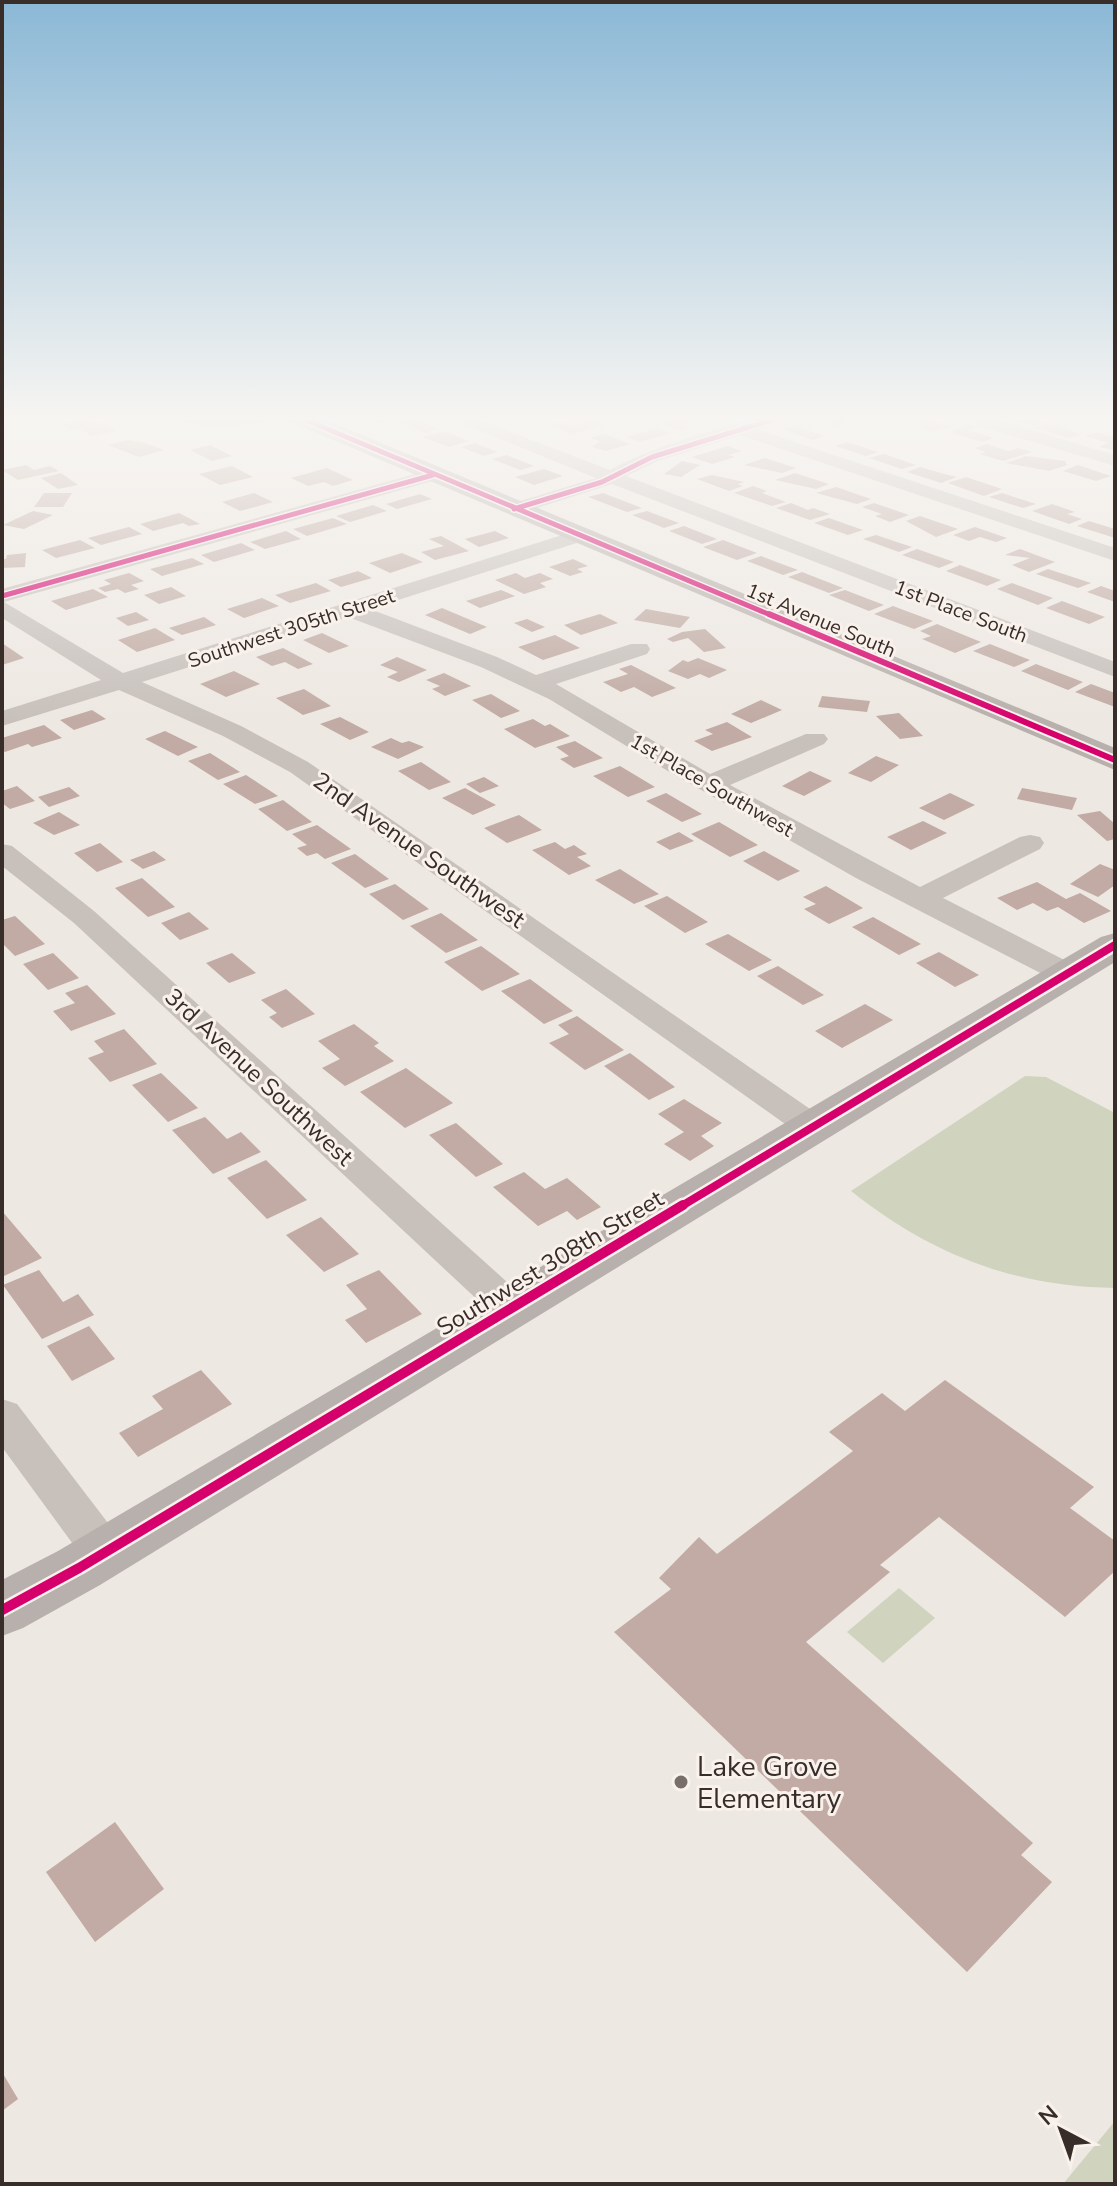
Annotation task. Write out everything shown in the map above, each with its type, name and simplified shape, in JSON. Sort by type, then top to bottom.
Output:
[{"type":"main road","name":"1st Avenue South","points":[[533,517],[1115,760]]},
{"type":"main road","name":"Southwest 308th Street","points":[[2,1610],[105,1553],[1115,945]]},
{"type":"street","points":[[2,596],[283,517]]},
{"type":"street","name":"1st Place South","points":[[714,517],[1115,670]]},
{"type":"street","points":[[1001,517],[1115,555]]},
{"type":"street","name":"Southwest 305th Street","points":[[2,719],[579,536]]},
{"type":"street","name":"2nd Avenue Southwest","points":[[2,608],[121,682],[232,731],[299,767],[814,1128]]},
{"type":"street","name":"1st Place Southwest","points":[[348,609],[536,683],[852,865],[1069,975]]},
{"type":"street","points":[[536,683],[639,649]]},
{"type":"street","points":[[709,784],[815,739]]},
{"type":"street","points":[[919,899],[1030,843]]},
{"type":"street","name":"3rd Avenue Southwest","points":[[2,852],[84,917],[512,1309]]},
{"type":"street","points":[[2,1415],[105,1553]]},
{"type":"green space","points":[[1025,1076],[1046,1077],[1115,1113],[1115,1288],[1042,1281],[975,1263],[911,1233],[851,1191]]},
{"type":"green space","points":[[899,1588],[935,1618],[883,1663],[847,1632]]},
{"type":"green space","points":[[1115,2121],[1115,2184],[1063,2184]]},
{"type":"building","points":[[20,517],[49,517],[24,529],[3,525]]},
{"type":"building","points":[[165,517],[187,517],[200,524],[189,526],[183,523],[153,531],[140,524]]},
{"type":"building","points":[[338,517],[367,517],[350,522]]},
{"type":"building","points":[[637,517],[663,517],[679,523],[664,528]]},
{"type":"building","points":[[878,517],[904,517],[890,522]]},
{"type":"building","points":[[923,517],[958,529],[936,537],[906,521]]},
{"type":"building","points":[[1049,517],[1082,519],[1069,524]]},
{"type":"building","points":[[333,518],[347,524],[307,536],[293,529]]},
{"type":"building","points":[[829,518],[863,530],[848,535],[814,523]]},
{"type":"building","points":[[1089,521],[1115,529],[1115,538],[1077,526]]},
{"type":"building","points":[[684,526],[717,539],[702,544],[669,531]]},
{"type":"building","points":[[129,527],[142,534],[101,545],[88,538]]},
{"type":"building","points":[[975,527],[1007,538],[996,542],[980,537],[969,541],[953,535]]},
{"type":"building","points":[[286,531],[301,539],[265,549],[250,542]]},
{"type":"building","points":[[495,531],[509,538],[479,547],[465,539]]},
{"type":"building","points":[[876,535],[912,547],[899,552],[863,539]]},
{"type":"building","points":[[441,536],[469,551],[435,560],[421,552],[444,546],[429,539]]},
{"type":"building","points":[[80,540],[95,548],[56,558],[42,550]]},
{"type":"building","points":[[723,540],[757,553],[737,560],[703,547]]},
{"type":"building","points":[[241,543],[255,550],[214,562],[201,555]]},
{"type":"building","points":[[917,549],[954,562],[939,568],[902,555]]},
{"type":"building","points":[[1020,549],[1055,562],[1029,572],[1012,565],[1030,558],[1005,555]]},
{"type":"building","points":[[26,553],[25,567],[2,568],[2,559],[6,559],[7,555]]},
{"type":"building","points":[[402,553],[423,562],[390,573],[369,563]]},
{"type":"building","points":[[761,556],[798,570],[783,575],[747,561]]},
{"type":"building","points":[[192,558],[204,564],[162,576],[150,569]]},
{"type":"building","points":[[573,559],[588,566],[577,569],[583,572],[570,576],[549,567]]},
{"type":"building","points":[[960,565],[1001,580],[987,586],[946,571]]},
{"type":"building","points":[[1048,569],[1091,583],[1078,588],[1036,574]]},
{"type":"building","points":[[358,571],[372,578],[341,587],[328,580]]},
{"type":"building","points":[[802,572],[843,588],[829,593],[788,577]]},
{"type":"building","points":[[129,573],[144,581],[131,585],[139,589],[125,593],[118,589],[105,592],[98,588],[111,584],[104,580]]},
{"type":"building","points":[[516,573],[525,578],[540,573],[553,579],[540,583],[546,587],[524,594],[495,580]]},
{"type":"building","points":[[316,583],[331,591],[290,603],[275,595]]},
{"type":"building","points":[[1012,583],[1053,598],[1038,605],[997,589]]},
{"type":"building","points":[[1101,586],[1115,591],[1115,602],[1087,592]]},
{"type":"building","points":[[171,587],[186,596],[159,604],[144,595]]},
{"type":"building","points":[[93,589],[108,597],[66,610],[51,601]]},
{"type":"building","points":[[501,590],[515,596],[480,608],[466,601]]},
{"type":"building","points":[[845,590],[884,605],[869,611],[829,595]]},
{"type":"building","points":[[262,598],[279,606],[244,618],[227,609]]},
{"type":"building","points":[[1062,601],[1105,617],[1089,624],[1046,608]]},
{"type":"building","points":[[893,606],[933,621],[914,629],[874,614]]},
{"type":"building","points":[[442,608],[487,627],[470,634],[425,615]]},
{"type":"building","points":[[646,609],[690,617],[680,628],[634,620]]},
{"type":"building","points":[[136,612],[149,620],[128,626],[116,618]]},
{"type":"building","points":[[600,614],[618,623],[581,635],[564,625]]},
{"type":"building","points":[[204,617],[216,625],[182,635],[169,628]]},
{"type":"building","points":[[527,619],[545,627],[532,632],[514,623]]},
{"type":"building","points":[[937,624],[981,642],[955,653],[922,639],[931,636],[920,631]]},
{"type":"building","points":[[155,628],[175,640],[137,652],[118,640]]},
{"type":"building","points":[[705,629],[726,648],[704,652],[688,638],[673,642],[667,639],[682,632]]},
{"type":"building","points":[[322,633],[349,646],[329,653],[303,640]]},
{"type":"building","points":[[555,635],[580,648],[543,660],[518,647]]},
{"type":"building","points":[[2,643],[24,658],[2,665]]},
{"type":"building","points":[[990,644],[1030,660],[1014,667],[973,651]]},
{"type":"building","points":[[283,648],[313,664],[298,669],[285,662],[272,666],[256,657]]},
{"type":"building","points":[[397,657],[427,670],[399,682],[387,677],[398,672],[380,665]]},
{"type":"building","points":[[698,658],[727,670],[709,678],[700,674],[688,679],[668,671],[683,660],[688,662]]},
{"type":"building","points":[[1036,664],[1083,682],[1068,690],[1021,671]]},
{"type":"building","points":[[631,665],[676,688],[652,697],[634,687],[621,692],[603,682],[628,674],[619,669]]},
{"type":"building","points":[[234,671],[260,684],[226,697],[200,684]]},
{"type":"building","points":[[444,673],[471,686],[445,696],[432,689],[440,686],[426,680]]},
{"type":"building","points":[[1091,684],[1115,693],[1115,707],[1075,692]]},
{"type":"building","points":[[304,689],[331,706],[303,715],[276,698]]},
{"type":"building","points":[[491,694],[520,711],[501,718],[472,700]]},
{"type":"building","points":[[822,696],[870,701],[867,712],[818,707]]},
{"type":"building","points":[[761,700],[782,710],[751,723],[731,714]]},
{"type":"building","points":[[92,710],[106,719],[74,730],[60,720]]},
{"type":"building","points":[[899,713],[923,736],[900,739],[876,716]]},
{"type":"building","points":[[340,717],[369,732],[350,740],[320,724]]},
{"type":"building","points":[[533,719],[545,726],[550,724],[570,736],[535,748],[504,729]]},
{"type":"building","points":[[727,722],[752,737],[712,751],[694,741],[713,734],[705,730]]},
{"type":"building","points":[[44,725],[62,738],[32,747],[28,744],[5,752],[2,750],[2,738]]},
{"type":"building","points":[[165,731],[198,747],[178,756],[145,739]]},
{"type":"building","points":[[391,738],[424,747],[398,759],[371,747]]},
{"type":"building","points":[[575,741],[603,758],[574,768],[560,759],[569,756],[556,747]]},
{"type":"building","points":[[210,753],[240,772],[218,780],[188,761]]},
{"type":"building","points":[[876,756],[899,765],[871,782],[848,773]]},
{"type":"building","points":[[421,762],[451,782],[429,790],[398,771]]},
{"type":"building","points":[[620,766],[655,787],[628,797],[593,776]]},
{"type":"building","points":[[810,771],[832,781],[804,796],[782,786]]},
{"type":"building","points":[[246,775],[278,796],[255,804],[223,784]]},
{"type":"building","points":[[484,777],[499,786],[480,793],[466,784]]},
{"type":"building","points":[[17,786],[35,801],[10,809],[2,803],[2,791]]},
{"type":"building","points":[[69,787],[80,796],[49,807],[38,797]]},
{"type":"building","points":[[465,788],[496,805],[473,815],[442,798]]},
{"type":"building","points":[[1022,788],[1077,798],[1072,810],[1017,799]]},
{"type":"building","points":[[666,793],[702,814],[682,822],[646,801]]},
{"type":"building","points":[[950,793],[975,805],[944,820],[919,808]]},
{"type":"building","points":[[283,800],[312,822],[287,831],[258,809]]},
{"type":"building","points":[[1100,811],[1115,824],[1115,839],[1107,841],[1077,815]]},
{"type":"building","points":[[59,812],[80,825],[54,835],[33,823]]},
{"type":"building","points":[[519,815],[542,830],[507,843],[484,828]]},
{"type":"building","points":[[923,821],[947,833],[911,850],[887,837]]},
{"type":"building","points":[[719,822],[758,845],[730,857],[691,834]]},
{"type":"building","points":[[317,825],[351,849],[325,859],[317,853],[307,856],[297,848],[307,845],[292,834]]},
{"type":"building","points":[[679,832],[694,841],[670,850],[656,842]]},
{"type":"building","points":[[555,842],[565,849],[574,845],[587,854],[577,857],[591,866],[569,875],[532,850]]},
{"type":"building","points":[[100,843],[123,862],[97,872],[74,853]]},
{"type":"building","points":[[154,851],[166,860],[143,869],[130,860]]},
{"type":"building","points":[[764,851],[800,871],[778,881],[743,861]]},
{"type":"building","points":[[355,854],[389,879],[365,888],[331,863]]},
{"type":"building","points":[[1100,864],[1115,870],[1115,885],[1098,897],[1070,884]]},
{"type":"building","points":[[620,869],[659,894],[634,904],[595,880]]},
{"type":"building","points":[[142,878],[175,907],[148,917],[115,888]]},
{"type":"building","points":[[1037,882],[1066,899],[1080,893],[1111,911],[1084,923],[1058,907],[1047,911],[1033,903],[1017,910],[997,898]]},
{"type":"building","points":[[395,884],[429,909],[403,920],[369,894]]},
{"type":"building","points":[[826,886],[863,908],[829,924],[804,909],[816,904],[803,897]]},
{"type":"building","points":[[667,896],[708,922],[685,933],[644,906]]},
{"type":"building","points":[[189,912],[209,929],[180,940],[161,923]]},
{"type":"building","points":[[441,913],[478,940],[446,953],[410,926]]},
{"type":"building","points":[[15,916],[45,944],[15,956],[2,943],[2,920]]},
{"type":"building","points":[[873,917],[921,944],[899,955],[852,927]]},
{"type":"building","points":[[728,934],[772,960],[749,971],[705,944]]},
{"type":"building","points":[[481,946],[520,974],[482,991],[444,962]]},
{"type":"building","points":[[939,952],[979,975],[955,987],[916,963]]},
{"type":"building","points":[[53,953],[79,978],[48,990],[23,964]]},
{"type":"building","points":[[232,953],[256,973],[229,983],[206,963]]},
{"type":"building","points":[[778,966],[824,995],[803,1005],[757,976]]},
{"type":"building","points":[[530,979],[573,1011],[544,1024],[501,991]]},
{"type":"building","points":[[87,985],[116,1014],[71,1031],[53,1011],[75,1003],[65,993]]},
{"type":"building","points":[[286,989],[315,1014],[282,1028],[269,1017],[277,1013],[261,1000]]},
{"type":"building","points":[[865,1004],[893,1020],[842,1048],[815,1031]]},
{"type":"building","points":[[577,1016],[624,1050],[585,1070],[549,1043],[569,1034],[558,1025]]},
{"type":"building","points":[[354,1024],[379,1043],[374,1046],[394,1061],[345,1086],[322,1068],[340,1059],[318,1041]]},
{"type":"building","points":[[124,1029],[157,1064],[110,1082],[88,1058],[104,1052],[94,1041]]},
{"type":"building","points":[[630,1053],[675,1087],[649,1100],[604,1066]]},
{"type":"building","points":[[406,1068],[453,1103],[405,1128],[360,1092]]},
{"type":"building","points":[[161,1073],[198,1108],[168,1122],[132,1085]]},
{"type":"building","points":[[684,1099],[722,1123],[701,1136],[714,1146],[690,1161],[664,1144],[684,1132],[658,1114]]},
{"type":"building","points":[[205,1117],[227,1139],[241,1132],[261,1152],[213,1174],[172,1130]]},
{"type":"building","points":[[456,1123],[503,1164],[476,1177],[429,1135]]},
{"type":"building","points":[[266,1160],[307,1200],[267,1219],[227,1178]]},
{"type":"building","points":[[524,1172],[545,1189],[567,1178],[601,1207],[577,1220],[567,1211],[538,1226],[493,1187]]},
{"type":"building","points":[[2,1211],[42,1258],[2,1277]]},
{"type":"building","points":[[321,1217],[359,1254],[324,1272],[286,1235]]},
{"type":"building","points":[[39,1270],[63,1302],[78,1294],[94,1315],[42,1339],[3,1285]]},
{"type":"building","points":[[379,1270],[422,1314],[366,1343],[345,1320],[367,1309],[346,1285]]},
{"type":"building","points":[[89,1326],[115,1359],[72,1381],[47,1346]]},
{"type":"building","points":[[201,1370],[232,1404],[138,1457],[119,1433],[163,1409],[152,1396]]},
{"type":"building","points":[[945,1380],[1094,1487],[1070,1508],[1115,1541],[1115,1571],[1065,1617],[939,1517],[880,1565],[890,1572],[806,1642],[1033,1843],[1021,1855],[1052,1882],[967,1972],[614,1632],[671,1589],[659,1578],[699,1537],[717,1554],[853,1451],[829,1432],[882,1393],[905,1411]]},
{"type":"building","points":[[115,1822],[164,1889],[95,1942],[46,1872]]},
{"type":"building","points":[[2,2072],[18,2099],[2,2111]]},
{"type":"cycle path","points":[[2,596],[283,517]]},
{"type":"cycle path","points":[[537,517],[1115,760]]},
{"type":"cycle path","points":[[2,1610],[79,1568],[1115,945]]},
{"type":"place","name":"Lake Grove Elementary","points":[[681,1782]]}]
